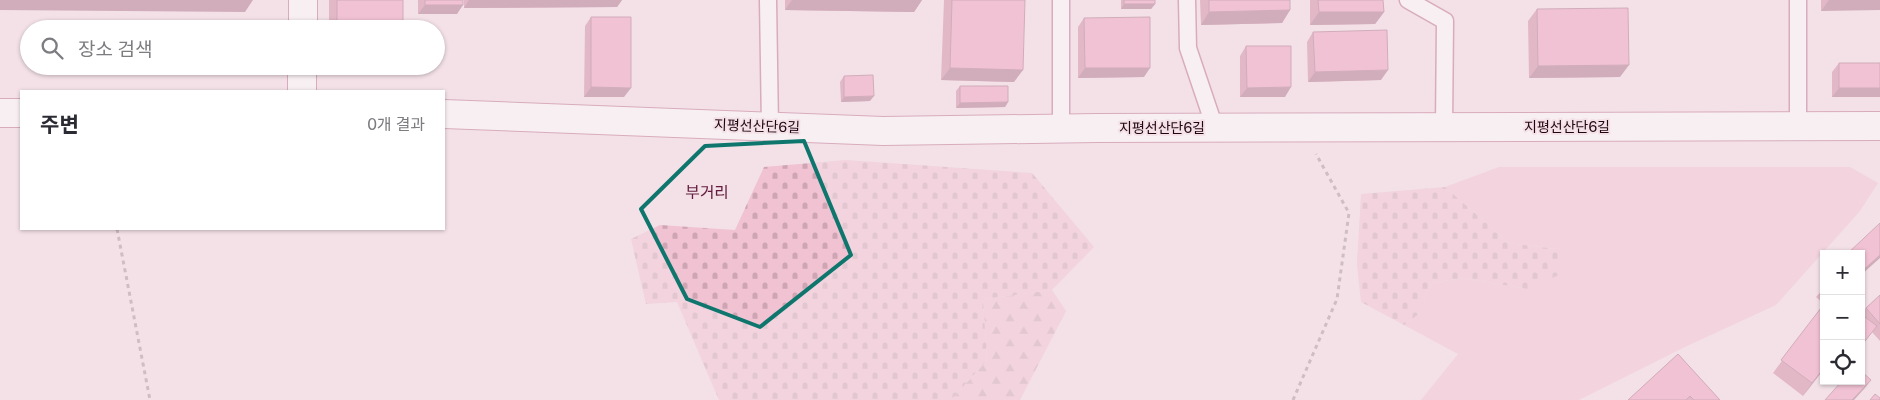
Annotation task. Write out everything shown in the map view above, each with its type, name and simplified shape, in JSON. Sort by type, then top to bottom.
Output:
[{"type":"street","points":[[303,0],[303,20]]},
{"type":"street","points":[[302,75],[302,90]]},
{"type":"street","points":[[0,113],[20,113]]},
{"type":"street","name":"지평선산단6길","points":[[445,114],[883,131],[1061,128],[1880,126]]},
{"type":"lane","points":[[768,0],[770,127]]},
{"type":"lane","points":[[1061,0],[1061,128]]},
{"type":"lane","points":[[1187,0],[1188,48],[1215,128]]},
{"type":"lane","points":[[1408,0],[1445,21],[1444,127]]},
{"type":"lane","points":[[1798,0],[1798,126]]},
{"type":"path","points":[[1293,400],[1337,299],[1349,213],[1301,127]]},
{"type":"path","points":[[117,230],[150,400]]},
{"type":"highlighted area","points":[[804,141],[851,255],[760,327],[687,299],[641,209],[705,146]]},
{"type":"green space","points":[[846,160],[1032,173],[1094,247],[1052,290],[983,299],[987,360],[951,400],[719,400],[677,302],[646,304],[631,239],[660,225],[735,230],[764,167]]},
{"type":"green space","points":[[1499,167],[1850,167],[1878,183],[1860,211],[1825,250],[1820,250],[1820,256],[1776,305],[1687,346],[1579,400],[1421,400],[1458,354],[1404,325],[1419,314],[1431,283],[1463,278],[1527,289],[1557,249],[1509,243],[1445,187]]},
{"type":"green space","points":[[1445,187],[1509,243],[1557,249],[1561,274],[1527,289],[1463,278],[1431,283],[1419,314],[1404,325],[1361,302],[1357,265],[1361,194]]},
{"type":"green space","points":[[1052,290],[1066,311],[1020,400],[951,400],[987,360],[983,299]]},
{"type":"building","points":[[337,0],[403,0],[403,20],[337,20]]},
{"type":"building","points":[[425,0],[463,0],[463,5],[425,5]]},
{"type":"building","points":[[952,0],[1025,0],[1023,70],[950,68]]},
{"type":"building","points":[[1124,0],[1155,0],[1155,4],[1124,4]]},
{"type":"building","points":[[1209,0],[1290,0],[1290,10],[1209,12]]},
{"type":"building","points":[[1318,0],[1383,0],[1384,12],[1319,12]]},
{"type":"building","points":[[1628,8],[1629,65],[1538,66],[1537,9]]},
{"type":"building","points":[[591,17],[631,17],[631,88],[591,87]]},
{"type":"building","points":[[1150,17],[1150,68],[1085,68],[1084,18]]},
{"type":"building","points":[[1387,30],[1388,70],[1315,72],[1313,32]]},
{"type":"building","points":[[1246,46],[1291,46],[1291,87],[1247,88]]},
{"type":"building","points":[[1839,63],[1880,63],[1880,88],[1839,88]]},
{"type":"building","points":[[873,75],[874,96],[844,97],[844,76]]},
{"type":"building","points":[[960,86],[1008,86],[1008,102],[960,103]]},
{"type":"building","points":[[1880,223],[1880,255],[1865,268],[1865,250],[1851,250]]},
{"type":"building","points":[[1880,295],[1880,324],[1866,308]]},
{"type":"building","points":[[1820,309],[1820,373],[1812,383],[1781,360]]},
{"type":"building","points":[[1865,317],[1877,326],[1865,341]]},
{"type":"building","points":[[1678,354],[1720,400],[1694,400],[1690,396],[1686,400],[1628,400]]},
{"type":"building","points":[[1865,375],[1871,380],[1852,400],[1825,400],[1838,385],[1865,385]]},
{"type":"building","points":[[1875,394],[1880,400],[1870,400]]},
{"type":"district","name":"부거리","points":[[707,192]]}]
